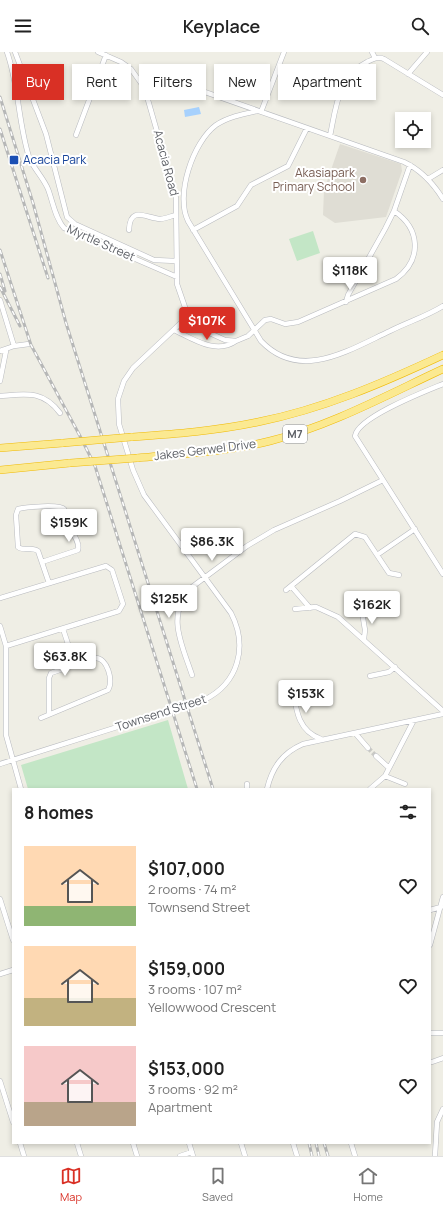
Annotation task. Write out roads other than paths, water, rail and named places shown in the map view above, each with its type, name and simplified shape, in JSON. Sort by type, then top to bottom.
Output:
[{"type":"highway","name":"Jakes Gerwel Drive","points":[[0,448],[131,438],[222,429],[294,414],[367,390],[443,355]]},
{"type":"highway","name":"Jakes Gerwel Drive","points":[[0,470],[225,450],[278,439],[324,423],[443,369]]},
{"type":"highway","points":[[412,383],[443,372]]},
{"type":"street","name":"Myrtle Street","points":[[7,52],[13,73],[20,121],[30,158],[47,187],[60,223],[64,228],[177,277]]},
{"type":"street","points":[[16,52],[46,134],[67,218],[75,224],[154,260],[176,261]]},
{"type":"street","name":"Acacia Road","points":[[98,52],[121,62],[131,70],[145,91],[174,190],[177,277],[180,294],[187,310],[183,320]]},
{"type":"street","points":[[259,112],[284,52]]},
{"type":"street","points":[[372,52],[375,58]]},
{"type":"street","points":[[408,74],[427,52]]},
{"type":"street","points":[[76,135],[106,55]]},
{"type":"street","points":[[330,136],[337,99],[345,82],[354,70],[375,58],[384,59],[443,95]]},
{"type":"street","points":[[206,93],[410,165],[428,179],[443,199]]},
{"type":"street","points":[[259,112],[227,119],[216,125],[203,139],[196,150],[182,193],[184,213],[193,230],[261,341],[276,355],[295,361],[329,358],[443,306]]},
{"type":"street","points":[[193,230],[237,206],[251,185],[288,166],[307,128]]},
{"type":"street","points":[[346,302],[348,295],[394,211],[410,165]]},
{"type":"street","points":[[428,179],[443,170]]},
{"type":"street","points":[[174,330],[213,347],[222,348],[248,336],[264,320],[271,320],[284,324],[298,322],[396,279],[409,268],[413,260],[414,241],[404,220],[394,211]]},
{"type":"street","points":[[129,230],[131,220],[136,215],[144,214],[159,219],[176,215]]},
{"type":"street","points":[[0,300],[14,346]]},
{"type":"street","points":[[183,320],[205,332],[225,340],[236,341]]},
{"type":"street","name":"Townsend Street","points":[[0,764],[204,700],[215,695],[227,683],[236,667],[240,643],[238,628],[231,613],[144,495],[133,470],[118,420],[118,398],[124,380],[134,368],[183,320]]},
{"type":"street","points":[[0,351],[6,351],[14,346],[29,344]]},
{"type":"street","points":[[0,381],[6,351]]},
{"type":"street","points":[[443,384],[393,405],[356,432],[356,439],[443,574]]},
{"type":"street","points":[[0,396],[23,394],[39,396],[51,402],[60,413]]},
{"type":"street","points":[[192,675],[179,634],[177,614],[185,594],[205,577],[248,546],[274,530],[383,480]]},
{"type":"street","points":[[42,562],[78,550],[75,538],[66,522],[65,510],[55,506],[18,508],[16,515],[18,547],[22,550],[36,550],[49,583]]},
{"type":"street","points":[[377,555],[415,529]]},
{"type":"street","points":[[286,590],[355,534],[365,537],[389,573],[399,575]]},
{"type":"street","points":[[0,598],[108,566],[112,570],[122,601],[122,607],[119,611],[6,646]]},
{"type":"street","points":[[291,586],[310,608]]},
{"type":"street","points":[[295,609],[310,608],[324,610],[338,617],[395,667],[443,713]]},
{"type":"street","points":[[362,612],[365,630],[364,639]]},
{"type":"street","points":[[0,626],[6,646],[6,735],[21,788]]},
{"type":"street","points":[[63,629],[75,665]]},
{"type":"street","points":[[41,718],[110,688],[110,681],[102,659],[98,658],[50,674],[49,714]]},
{"type":"street","points":[[370,676],[389,672],[395,667]]},
{"type":"street","points":[[0,671],[6,671]]},
{"type":"street","points":[[292,689],[299,721],[314,736],[323,739]]},
{"type":"street","points":[[267,788],[274,769],[284,755],[303,744],[443,713]]},
{"type":"street","points":[[371,788],[384,776],[414,720]]},
{"type":"street","points":[[355,733],[368,748]]},
{"type":"street","points":[[376,756],[388,767]]},
{"type":"street","points":[[384,776],[405,784]]},
{"type":"street","points":[[431,942],[442,907],[443,897]]},
{"type":"street","points":[[0,899],[12,937]]},
{"type":"street","points":[[431,910],[442,907]]},
{"type":"street","points":[[0,974],[12,970]]},
{"type":"street","points":[[431,1033],[443,1033]]},
{"type":"street","points":[[432,1062],[443,1058]]},
{"type":"street","points":[[0,1081],[12,1119]]},
{"type":"street","points":[[435,1156],[436,1122],[443,1110]]},
{"type":"street","points":[[20,1144],[24,1156]]},
{"type":"street","points":[[77,1144],[81,1156]]},
{"type":"street","points":[[133,1144],[137,1156]]},
{"type":"street","points":[[180,1156],[193,1154],[189,1144]]},
{"type":"street","points":[[240,1144],[245,1156]]},
{"type":"street","points":[[293,1144],[297,1156]]},
{"type":"street","points":[[351,1144],[355,1156]]},
{"type":"water","points":[[199,107],[201,114],[185,117],[184,110]]},
{"type":"tunnel","points":[[368,748],[376,756]]},
{"type":"railway","points":[[0,97],[33,203],[66,323],[213,788]]},
{"type":"railway","points":[[0,129],[48,278]]},
{"type":"railway","points":[[0,250],[31,345],[95,466],[197,788]]},
{"type":"railway","points":[[0,274],[5,291]]},
{"type":"railway","points":[[0,287],[20,326]]},
{"type":"railway","points":[[309,1144],[312,1156]]},
{"type":"railway","points":[[316,1144],[319,1156]]},
{"type":"railway","points":[[324,1144],[328,1156]]},
{"type":"place","name":"Acacia Park","points":[[14,160]]},
{"type":"place","name":"Akasiapark Primary School","points":[[363,180]]}]
